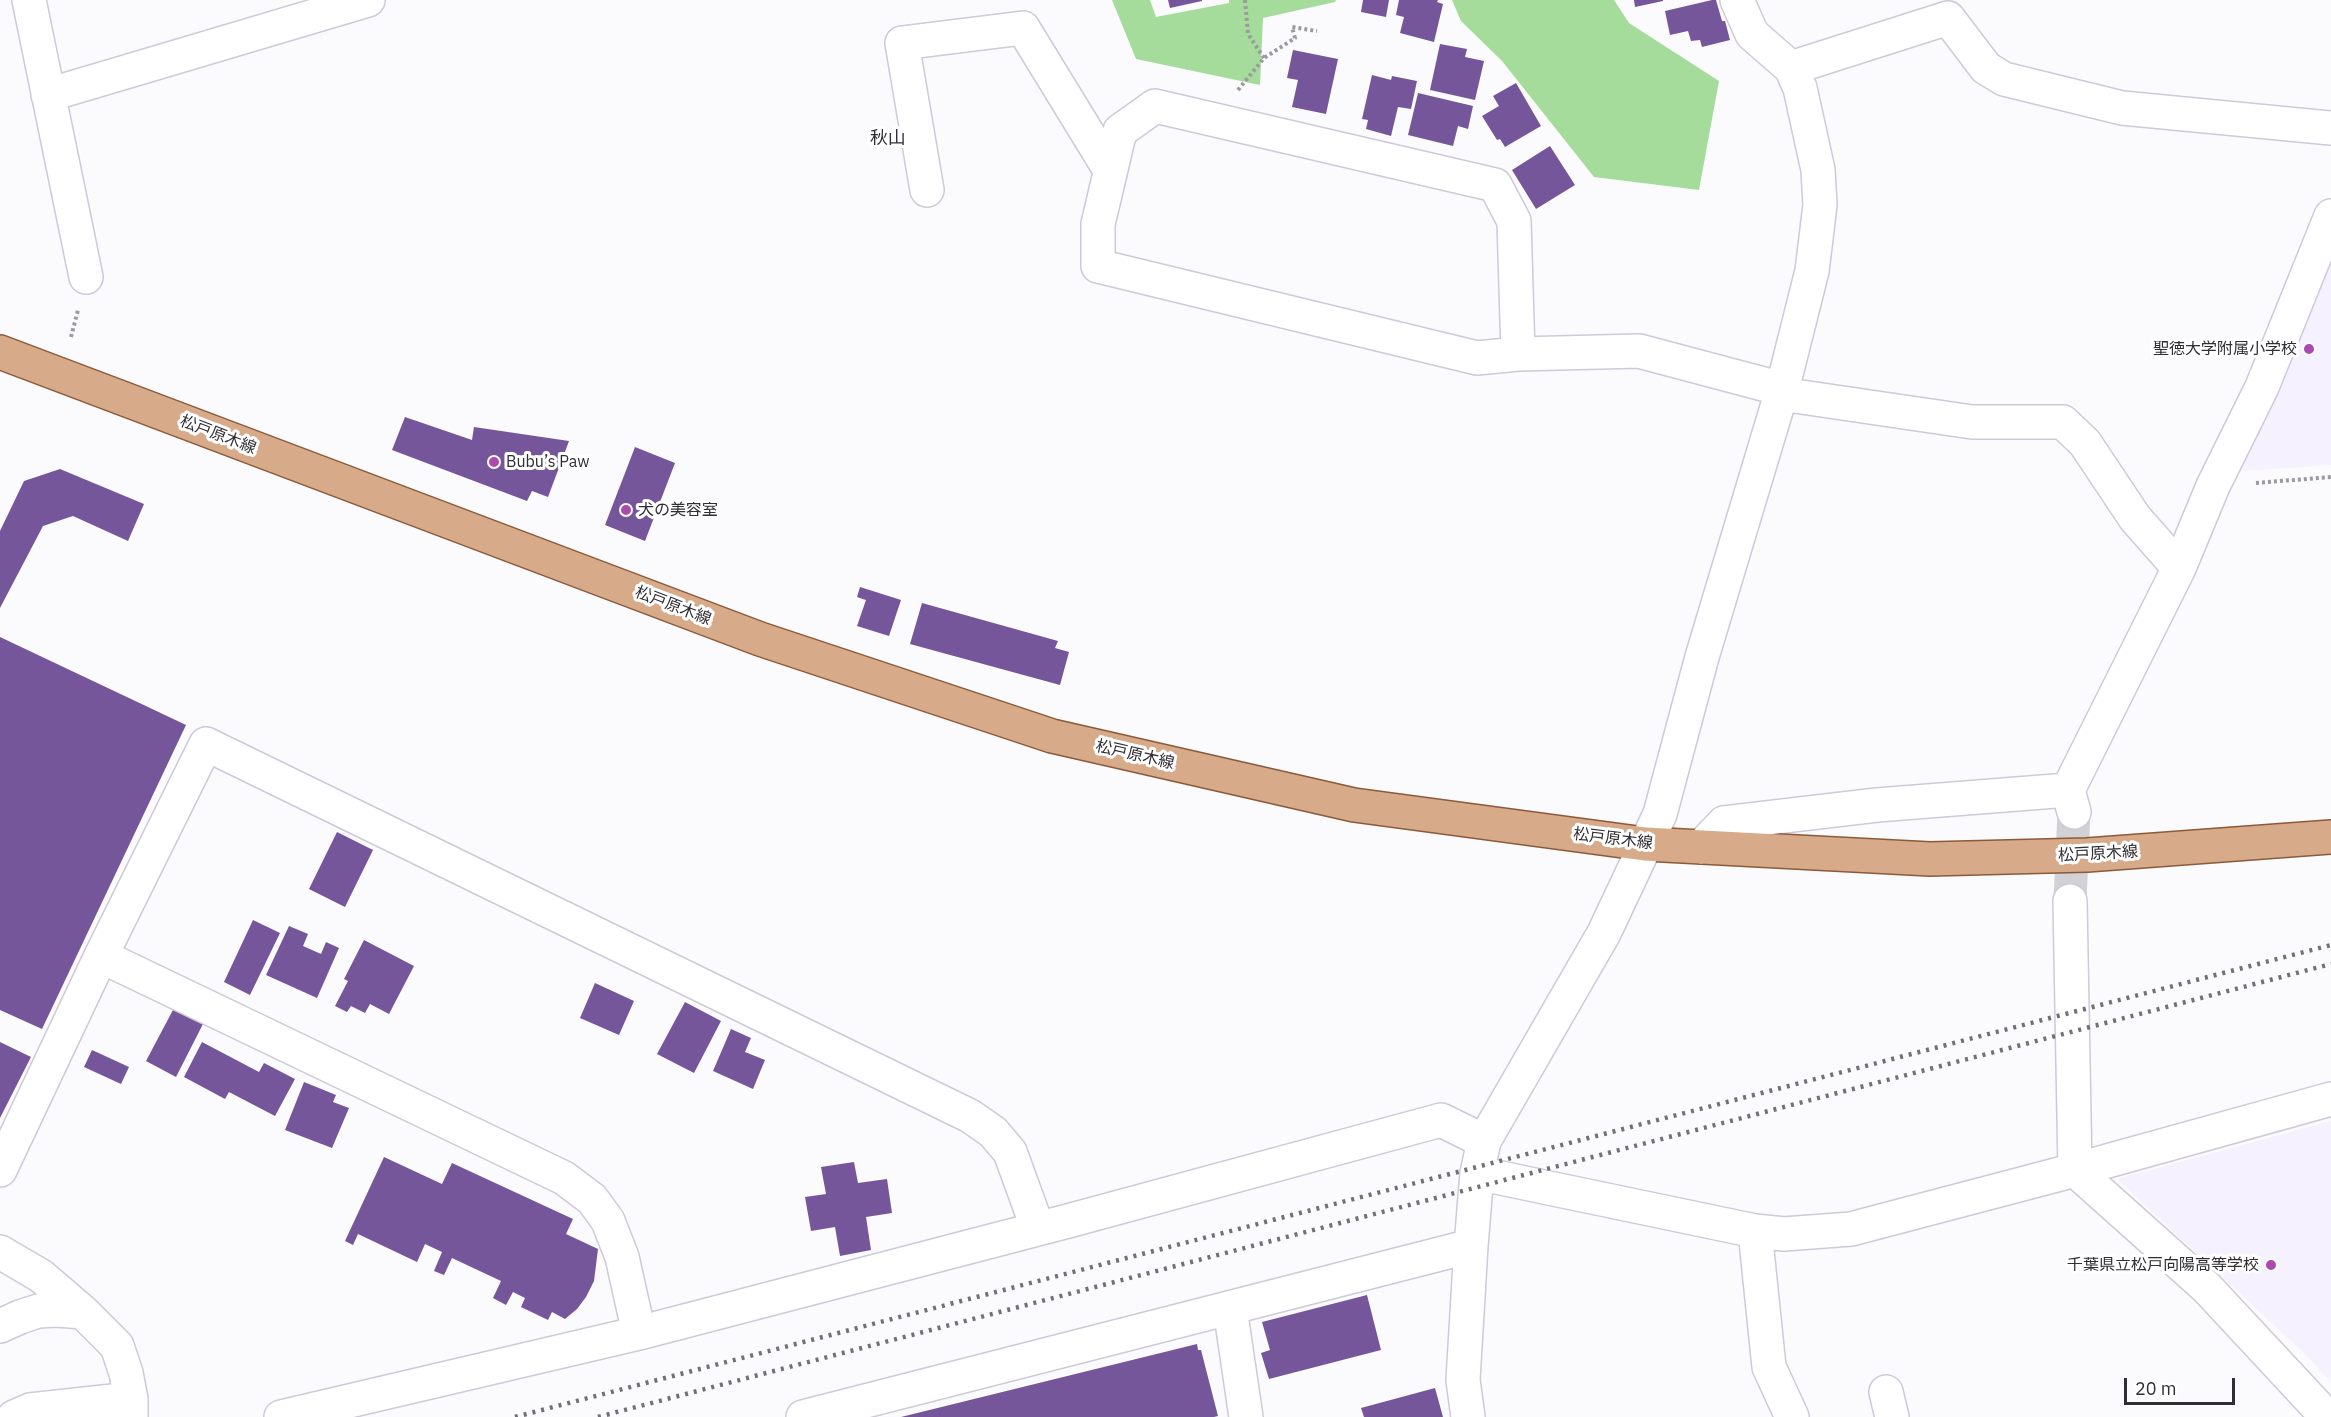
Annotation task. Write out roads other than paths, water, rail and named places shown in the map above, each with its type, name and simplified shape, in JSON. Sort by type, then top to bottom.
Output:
[{"type":"main road","name":"松戸原木線","points":[[0,353],[760,639],[1052,736],[1354,805],[1645,844],[1941,858],[2086,855],[2331,837]]},
{"type":"street","points":[[29,0],[86,277]]},
{"type":"street","points":[[48,95],[368,0]]},
{"type":"street","points":[[1468,1417],[1463,1380],[1477,1173],[1484,1141],[1604,933],[1660,814],[1702,657],[1781,391],[1812,271],[1820,205],[1818,170],[1800,88],[1791,68],[1752,34],[1737,0]]},
{"type":"street","points":[[1791,68],[1948,18],[1986,68],[2004,79],[2122,108],[2331,128]]},
{"type":"street","points":[[927,190],[902,44],[1023,28],[1110,171]]},
{"type":"street","points":[[1518,354],[1514,221],[1495,185],[1155,106],[1120,131],[1098,224],[1098,266],[1477,358],[1518,354],[1639,351],[1781,391],[1972,422],[2063,422],[2085,443],[2135,518],[2179,568]]},
{"type":"street","points":[[1701,847],[1724,823],[1877,805],[2071,801],[2179,568],[2213,486],[2262,387],[2331,216]]},
{"type":"street","points":[[0,1170],[101,957],[206,744],[970,1116],[993,1132],[1010,1152],[1038,1229]]},
{"type":"street","points":[[2070,901],[2075,1170],[2207,1288],[2327,1417]]},
{"type":"street","points":[[101,957],[564,1179],[592,1199],[608,1221],[622,1257],[639,1333]]},
{"type":"street","points":[[1477,1173],[1755,1231],[1784,1234],[1851,1229],[2331,1099]]},
{"type":"street","points":[[281,1417],[639,1333],[1038,1229],[1441,1120],[1484,1141]]},
{"type":"street","points":[[1755,1231],[1769,1367],[1792,1417]]},
{"type":"street","points":[[803,1417],[1471,1246]]},
{"type":"street","points":[[0,1252],[41,1276],[83,1312],[117,1346],[126,1373],[131,1408],[30,1410],[14,1417]]},
{"type":"street","points":[[1230,1308],[1246,1417]]},
{"type":"street","points":[[0,1326],[38,1311],[83,1312]]},
{"type":"tunnel","points":[[2070,901],[2074,812]]},
{"type":"railway","points":[[515,1417],[2331,945]]},
{"type":"railway","points":[[598,1417],[2331,964]]},
{"type":"place","name":"聖徳大学附属小学校","points":[[2309,349]]},
{"type":"place","name":"Bubu’s Paw","points":[[494,462]]},
{"type":"place","name":"犬の美容室","points":[[626,510]]},
{"type":"place","name":"千葉県立松戸向陽高等学校","points":[[2271,1265]]},
{"type":"district","name":"秋山","points":[[888,139]]}]
